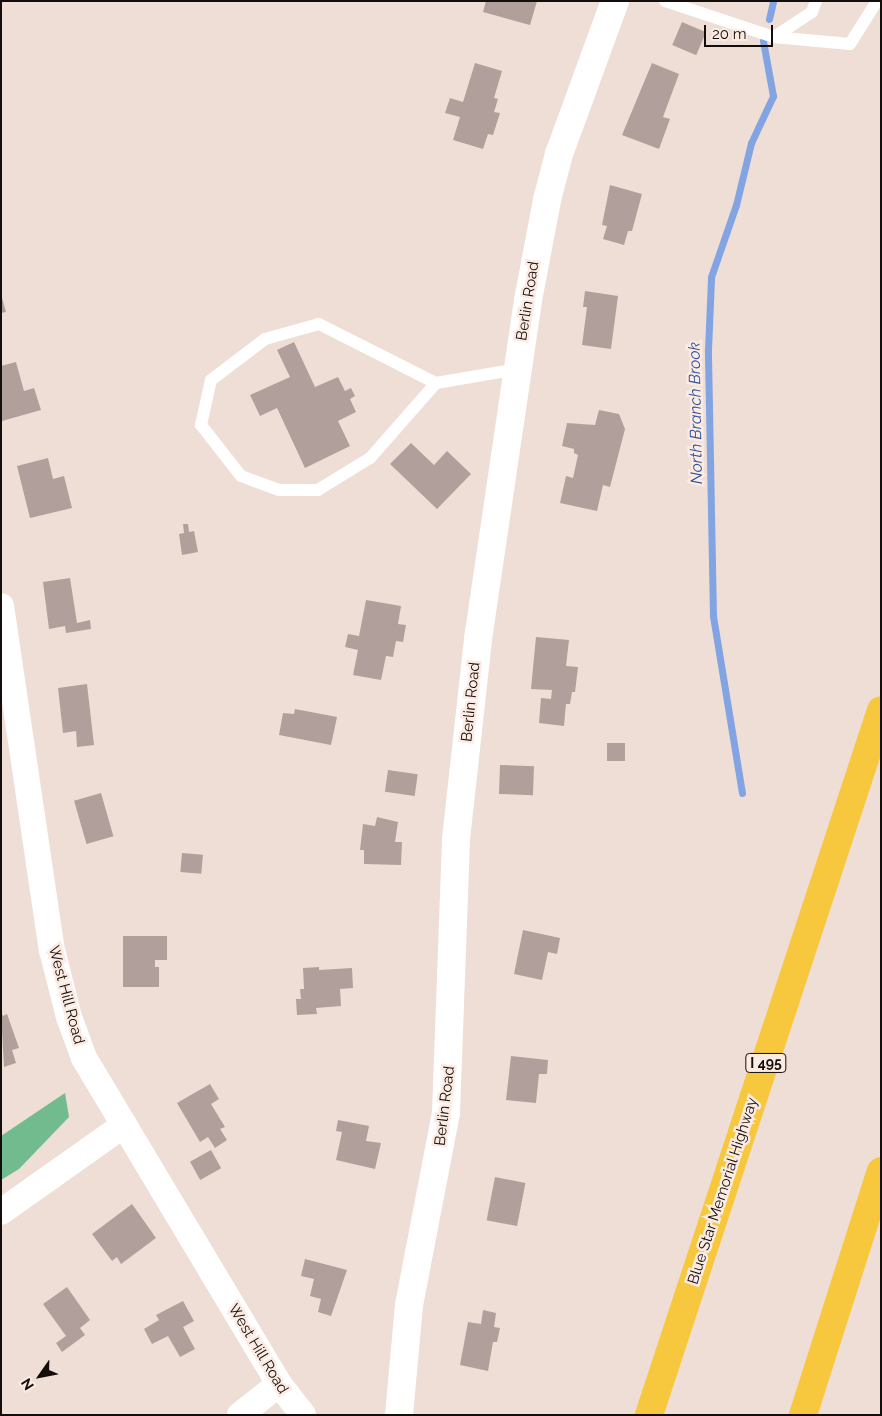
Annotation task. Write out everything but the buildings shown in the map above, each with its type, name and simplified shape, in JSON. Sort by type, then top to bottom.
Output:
[{"type":"highway","name":"Blue Star Memorial Highway","points":[[649,1415],[881,710]]},
{"type":"highway","points":[[803,1415],[881,1171]]},
{"type":"street","name":"Berlin Road","points":[[399,1415],[409,1305],[446,1113],[456,840],[478,639],[518,369],[546,200],[559,154],[615,1]]},
{"type":"street","name":"West Hill Road","points":[[1,606],[52,950],[68,1017],[84,1058],[279,1384],[303,1415]]},
{"type":"street","points":[[1,1212],[124,1125]]},
{"type":"street","points":[[240,1415],[279,1384]]},
{"type":"lane","points":[[665,1],[774,37],[850,44],[877,1]]},
{"type":"lane","points":[[774,37],[812,12],[816,1]]},
{"type":"lane","points":[[436,383],[370,458],[318,490],[279,490],[241,476],[201,425],[211,380],[265,339],[319,324],[436,383],[518,369]]},
{"type":"green space","points":[[65,1093],[69,1117],[19,1169],[1,1180],[1,1136]]},
{"type":"waterway","name":"North Branch Brook","points":[[769,19],[773,1]]},
{"type":"waterway","name":"North Branch Brook","points":[[742,793],[713,616],[708,350],[711,277],[736,205],[751,143],[773,96],[763,41]]}]
